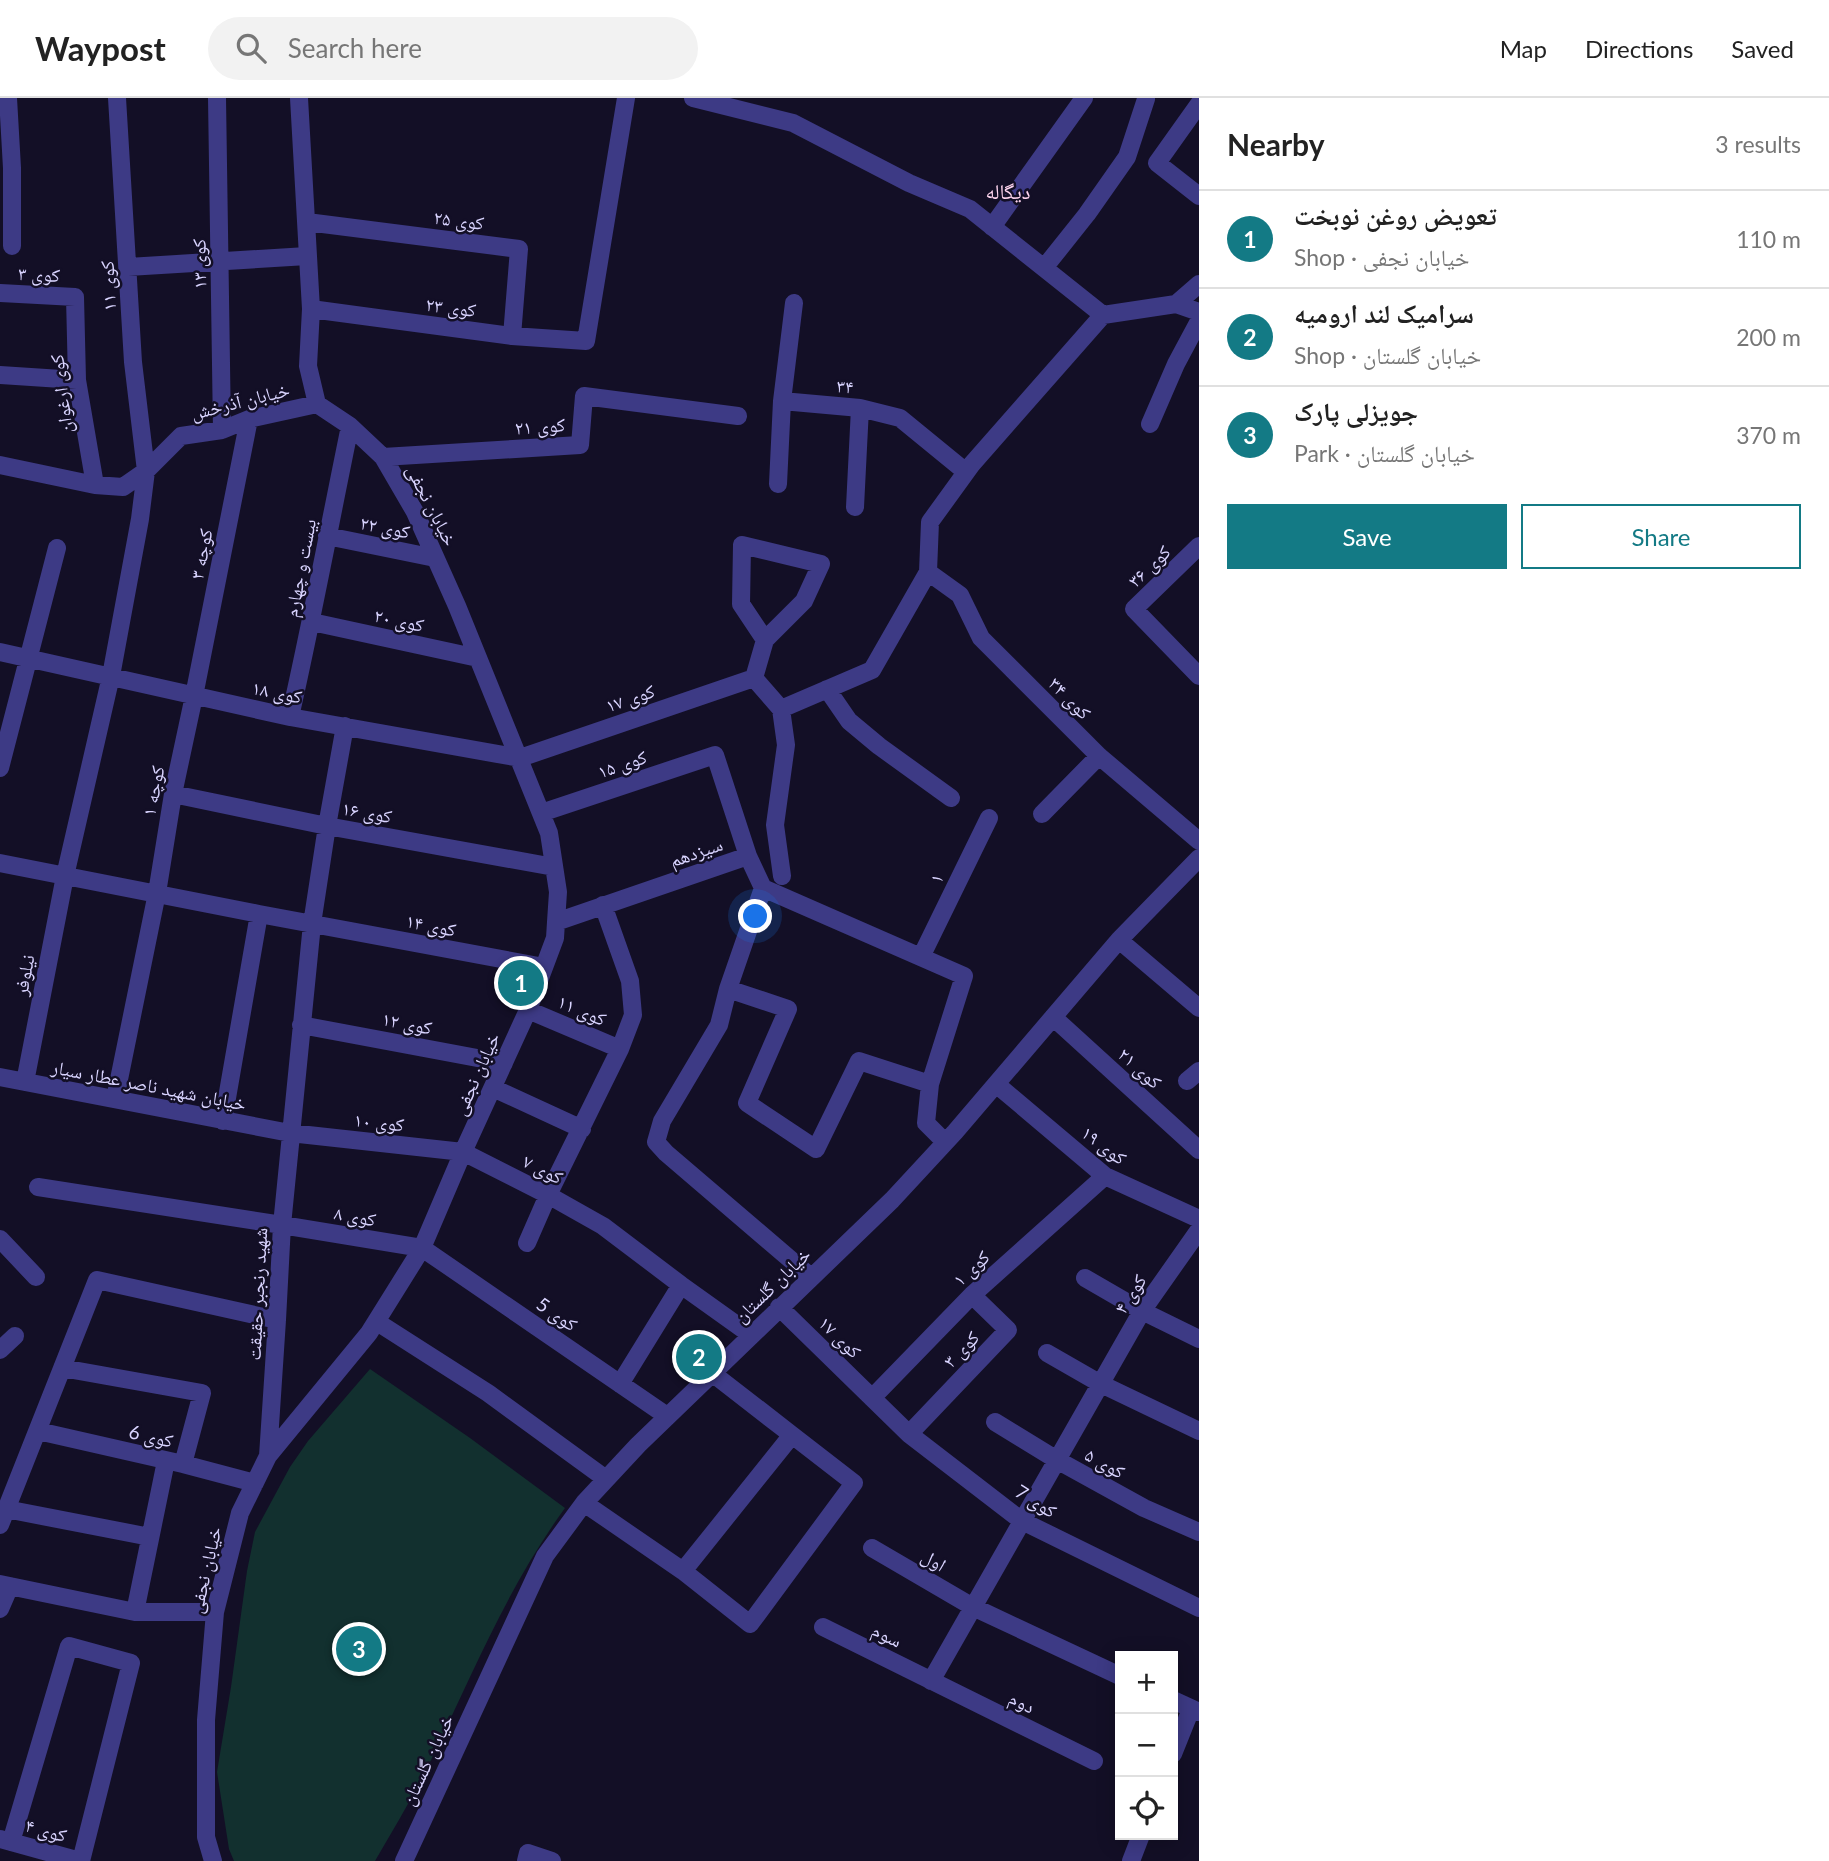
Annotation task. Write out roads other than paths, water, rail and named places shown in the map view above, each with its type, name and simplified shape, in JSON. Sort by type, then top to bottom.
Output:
[{"type":"street","points":[[8,98],[6,168],[12,246]]},
{"type":"street","name":"کوی ۱۱","points":[[111,676],[146,471],[133,362],[117,98]]},
{"type":"street","name":"کوی ۱۳","points":[[217,98],[222,430]]},
{"type":"street","points":[[299,98],[311,309],[308,366],[317,404]]},
{"type":"street","name":"کوی ۲۳","points":[[311,309],[512,336],[586,341],[626,98]]},
{"type":"street","points":[[693,98],[793,123],[909,183],[970,209],[1103,316]]},
{"type":"street","points":[[992,227],[1084,98]]},
{"type":"street","points":[[1044,268],[1127,157],[1146,99]]},
{"type":"street","points":[[1199,104],[1157,163],[1199,196]]},
{"type":"street","name":"کوی ۲۵","points":[[307,222],[519,249],[512,336]]},
{"type":"street","points":[[128,267],[307,256]]},
{"type":"street","points":[[1176,304],[1199,284]]},
{"type":"street","name":"کوی ۳","points":[[0,293],[75,297]]},
{"type":"street","name":"کوی ارغوان","points":[[75,297],[77,380],[95,485]]},
{"type":"street","points":[[778,484],[782,401],[794,303]]},
{"type":"street","points":[[781,709],[872,670],[928,572],[930,522],[966,472],[1103,316],[1176,304],[1199,312]]},
{"type":"street","points":[[1150,424],[1176,363],[1199,321]]},
{"type":"street","points":[[0,375],[77,380]]},
{"type":"street","name":"کوی ۲۱","points":[[383,457],[579,445],[584,396],[738,415]]},
{"type":"street","name":"۳۴","points":[[782,401],[860,408],[900,418],[966,472]]},
{"type":"street","name":"خیابان آذرخش","points":[[0,465],[95,485],[123,487],[146,471],[181,436],[222,430],[249,419],[317,404]]},
{"type":"street","name":"خیابان نجفی","points":[[213,1861],[206,1837],[206,1720],[215,1612],[240,1513],[268,1457],[377,1322],[422,1248],[528,1010],[555,938],[558,891],[549,833],[520,758],[415,512],[383,457],[350,426],[317,404]]},
{"type":"street","points":[[855,507],[860,408]]},
{"type":"street","name":"کوچه ۳","points":[[194,696],[249,419]]},
{"type":"street","name":"بیست و چهارم","points":[[290,717],[312,622],[350,426]]},
{"type":"street","name":"کوی ۲۲","points":[[327,536],[435,558]]},
{"type":"street","points":[[765,640],[741,604],[742,545],[821,564],[804,601],[765,640],[754,678],[781,709],[786,745],[775,825],[782,876]]},
{"type":"street","name":"کوی ۳۶","points":[[1199,546],[1134,609],[1199,676]]},
{"type":"street","points":[[0,768],[57,548]]},
{"type":"street","name":"کوی ۳۴","points":[[928,572],[960,595],[981,638],[1099,756],[1199,841]]},
{"type":"street","name":"کوی ۲۰","points":[[312,622],[478,658]]},
{"type":"street","name":"کوی ۱۸","points":[[0,652],[290,717],[520,758]]},
{"type":"street","name":"نیلوفر","points":[[25,1082],[65,876],[111,676]]},
{"type":"street","name":"کوی ۱۷","points":[[520,758],[754,678]]},
{"type":"street","points":[[827,689],[849,721],[879,747],[951,798]]},
{"type":"street","name":"کوچه ۱","points":[[115,1099],[194,696]]},
{"type":"street","name":"شهید رنجبر حقیقت","points":[[268,1457],[282,1225],[301,1025],[312,924],[345,726]]},
{"type":"street","name":"کوی ۱۵","points":[[541,813],[715,755]]},
{"type":"street","name":"سیزدهم","points":[[556,922],[748,856],[715,755]]},
{"type":"street","points":[[1042,814],[1099,756]]},
{"type":"street","name":"کوی ۱۶","points":[[173,794],[327,826],[554,867]]},
{"type":"street","name":"۱","points":[[921,957],[989,818]]},
{"type":"street","points":[[748,856],[763,888],[964,976],[930,1084],[926,1123],[945,1142]]},
{"type":"street","name":"خیابان گلستان","points":[[404,1861],[545,1556],[584,1503],[667,1416],[892,1200],[1119,940],[1199,858]]},
{"type":"street","name":"کوی ۱۴","points":[[0,863],[544,967]]},
{"type":"street","points":[[763,888],[728,989],[719,1025],[662,1121],[656,1142],[811,1277]]},
{"type":"street","points":[[527,1243],[620,1049],[633,1015],[630,981],[603,905]]},
{"type":"street","points":[[223,1121],[259,914]]},
{"type":"street","points":[[1119,940],[1199,1008]]},
{"type":"street","points":[[728,989],[788,1009],[747,1103],[816,1149],[859,1060],[930,1084]]},
{"type":"street","name":"کوی ۱۱","points":[[528,1010],[620,1049]]},
{"type":"street","name":"کوی ۲۱","points":[[1053,1017],[1199,1150]]},
{"type":"street","name":"کوی ۱۲","points":[[301,1025],[504,1063]]},
{"type":"street","name":"خیابان شهید ناصر عطار سیار","points":[[0,1077],[290,1133]]},
{"type":"street","name":"کوی ۱۹","points":[[996,1084],[1105,1176],[1199,1219]]},
{"type":"street","points":[[494,1088],[582,1129]]},
{"type":"street","name":"کوی ۱۰","points":[[290,1133],[463,1153]]},
{"type":"street","name":"کوی ۷","points":[[463,1153],[603,1226],[751,1335]]},
{"type":"street","name":"کوی ۱","points":[[872,1398],[972,1295],[1105,1176]]},
{"type":"street","name":"کوی ۸","points":[[38,1187],[422,1248]]},
{"type":"street","name":"کوی ۴","points":[[931,1681],[1142,1311],[1199,1230]]},
{"type":"street","points":[[0,1239],[36,1277]]},
{"type":"street","name":"کوی 5","points":[[422,1248],[667,1416]]},
{"type":"street","points":[[1085,1278],[1142,1311],[1199,1339]]},
{"type":"street","points":[[150,1537],[3,1517],[97,1280],[277,1320]]},
{"type":"street","points":[[620,1384],[681,1285]]},
{"type":"street","name":"کوی ۳","points":[[909,1434],[1008,1330],[972,1295]]},
{"type":"street","name":"کوی ۱۷","points":[[779,1307],[872,1398]]},
{"type":"street","points":[[377,1322],[488,1393],[606,1479]]},
{"type":"street","points":[[0,1350],[15,1336]]},
{"type":"street","points":[[1047,1353],[1101,1384],[1199,1432]]},
{"type":"street","points":[[62,1368],[202,1393],[150,1537],[135,1612]]},
{"type":"street","points":[[584,1503],[683,1572],[750,1624],[854,1483],[712,1373]]},
{"type":"street","name":"کوی 7","points":[[872,1398],[909,1434],[1022,1521],[1199,1608]]},
{"type":"street","name":"کوی ۵","points":[[995,1422],[1144,1508],[1199,1532]]},
{"type":"street","name":"کوی 6","points":[[38,1431],[255,1483]]},
{"type":"street","points":[[683,1572],[793,1435]]},
{"type":"street","name":"اول","points":[[872,1548],[973,1607],[1115,1674]]},
{"type":"street","points":[[0,1609],[5,1585],[135,1612],[215,1612]]},
{"type":"street","name":"سوم","points":[[823,1627],[931,1681]]},
{"type":"street","points":[[5,1840],[69,1646],[131,1663],[81,1861]]},
{"type":"street","name":"دوم","points":[[931,1681],[1094,1760]]},
{"type":"street","points":[[1178,1702],[1195,1710],[1178,1744]]},
{"type":"street","name":"کوی ۴","points":[[5,1840],[81,1861]]},
{"type":"street","points":[[1130,1861],[1139,1840]]},
{"type":"street","points":[[527,1857],[552,1861]]},
{"type":"place","name":"تعویض روغن نوبخت","points":[[521,983]]},
{"type":"place","name":"سرامیک لند ارومیه","points":[[699,1357]]},
{"type":"place","name":"جویزلی پارک","points":[[359,1649]]},
{"type":"district","name":"دیگاله","points":[[1008,192]]}]
